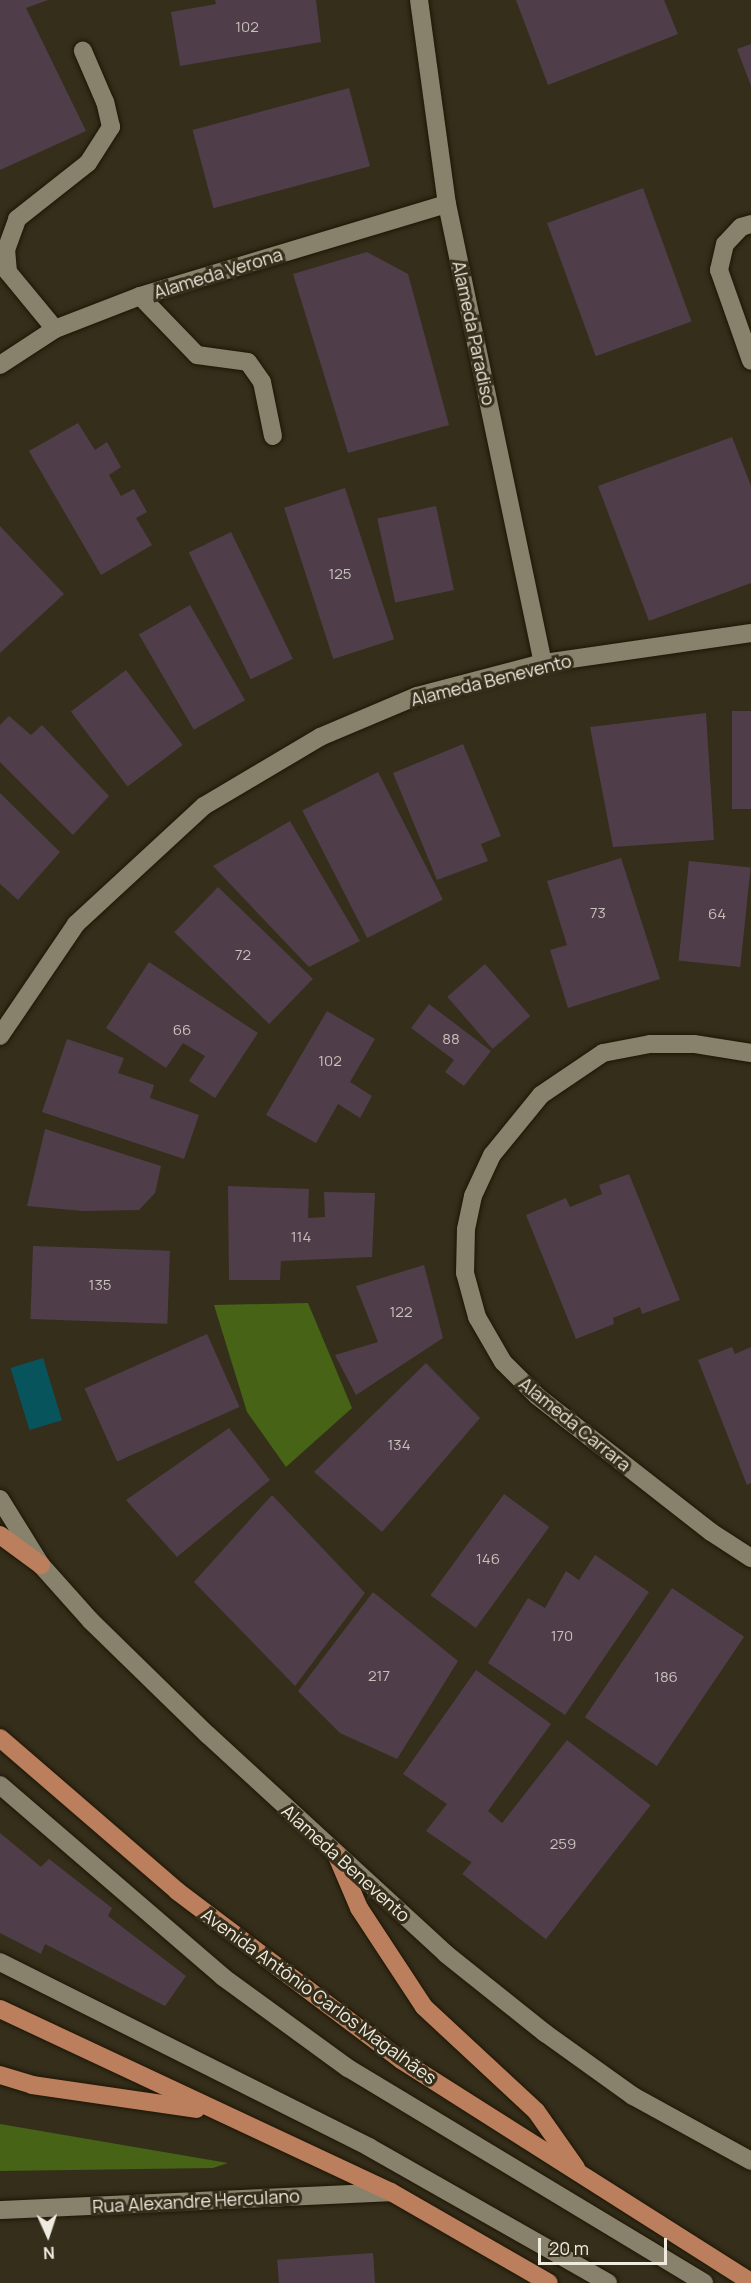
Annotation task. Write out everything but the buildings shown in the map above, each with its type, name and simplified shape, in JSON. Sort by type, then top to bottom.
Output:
[{"type":"main road","points":[[0,1535],[42,1565]]},
{"type":"main road","name":"Avenida Antônio Carlos Magalhães","points":[[0,1738],[177,1891],[401,2061],[751,2282]]},
{"type":"main road","points":[[336,1854],[360,1908],[424,2007],[536,2111],[580,2175]]},
{"type":"main road","points":[[0,2009],[391,2192],[549,2283]]},
{"type":"main road","points":[[0,2075],[32,2085],[218,2112]]},
{"type":"street","name":"Alameda Paradiso","points":[[419,0],[447,204],[543,663]]},
{"type":"street","points":[[55,329],[8,273],[6,250],[17,219],[88,163],[111,127],[105,102],[83,51]]},
{"type":"street","name":"Alameda Verona","points":[[0,365],[55,329],[140,296],[447,204]]},
{"type":"street","points":[[751,224],[741,227],[725,244],[719,270],[751,361]]},
{"type":"street","points":[[140,296],[197,355],[248,362],[262,382],[273,436]]},
{"type":"street","name":"Alameda Benevento","points":[[0,1036],[76,924],[204,806],[320,737],[417,696],[543,663],[751,633]]},
{"type":"street","name":"Alameda Carrara","points":[[751,1053],[694,1044],[650,1044],[603,1053],[550,1088],[492,1155],[473,1196],[466,1229],[465,1273],[477,1317],[503,1362],[537,1396],[711,1532],[751,1558]]},
{"type":"street","name":"Alameda Benevento","points":[[0,1499],[42,1565],[91,1621],[336,1854],[446,1954],[545,2033],[633,2096],[751,2161]]},
{"type":"street","points":[[0,1785],[223,1977],[348,2068],[704,2283]]},
{"type":"street","points":[[0,1962],[369,2147],[608,2283]]},
{"type":"street","name":"Rua Alexandre Herculano","points":[[0,2210],[391,2192]]},
{"type":"green space","points":[[308,1303],[352,1408],[286,1467],[247,1412],[214,1305]]},
{"type":"green space","points":[[0,2124],[228,2163],[213,2168],[0,2171]]},
{"type":"water","points":[[43,1358],[62,1420],[29,1430],[10,1368]]}]
